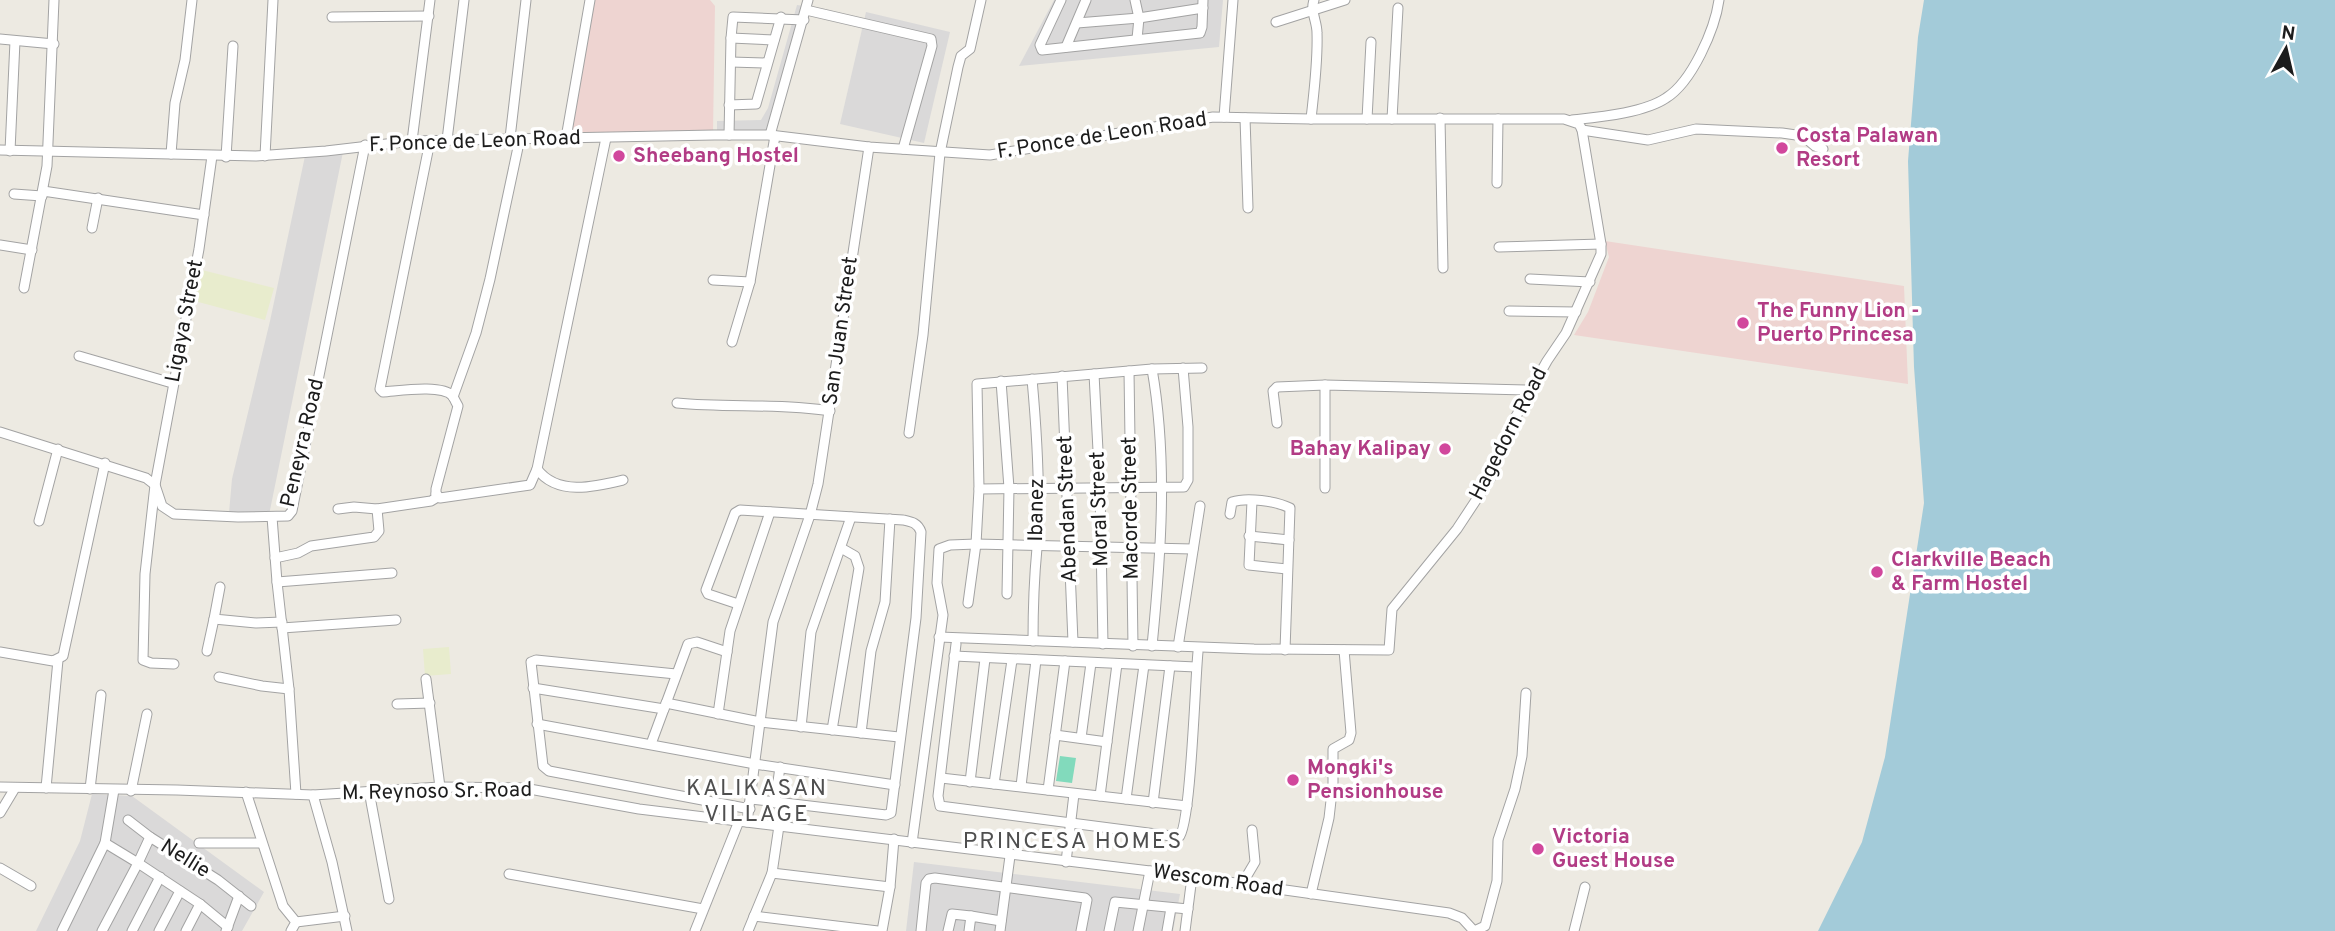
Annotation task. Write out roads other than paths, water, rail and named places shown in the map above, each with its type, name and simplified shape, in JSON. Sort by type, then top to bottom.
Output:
[{"type":"street","points":[[24,288],[47,152],[54,0]]},
{"type":"street","points":[[171,154],[175,103],[185,60],[192,0]]},
{"type":"street","points":[[265,156],[273,0]]},
{"type":"street","points":[[412,141],[430,0]]},
{"type":"street","points":[[447,140],[464,0]]},
{"type":"street","points":[[453,397],[476,333],[490,279],[515,138],[526,0]]},
{"type":"street","points":[[566,138],[590,0]]},
{"type":"street","points":[[909,433],[923,335],[940,153],[958,67],[961,56],[970,49],[981,0]]},
{"type":"street","points":[[1061,0],[1040,45],[1042,50],[1200,33],[1203,4],[1139,18],[1077,23]]},
{"type":"street","points":[[1066,47],[1086,0]]},
{"type":"street","points":[[1135,0],[1139,18],[1137,39]]},
{"type":"street","points":[[1224,117],[1233,0]]},
{"type":"street","points":[[1276,22],[1313,5],[1345,0]]},
{"type":"street","points":[[1577,124],[1666,98],[1682,83],[1698,59],[1710,35],[1719,0]]},
{"type":"street","points":[[1311,119],[1317,30],[1313,5]]},
{"type":"street","points":[[1391,119],[1398,8]]},
{"type":"street","points":[[732,342],[750,282],[773,136],[806,10]]},
{"type":"street","points":[[729,135],[734,16],[780,17],[806,10],[931,38],[932,46],[903,149]]},
{"type":"street","points":[[332,17],[429,16]]},
{"type":"street","points":[[729,105],[756,104],[780,17]]},
{"type":"street","points":[[731,38],[774,40]]},
{"type":"street","points":[[0,39],[54,44]]},
{"type":"street","points":[[5,150],[15,41]]},
{"type":"street","points":[[1367,119],[1371,42]]},
{"type":"street","points":[[226,157],[233,46]]},
{"type":"street","points":[[731,62],[767,63]]},
{"type":"street","name":"F. Ponce de Leon Road","points":[[5,150],[226,157],[326,151],[412,141],[729,135],[773,136],[940,153],[1001,154],[1203,118],[1498,118],[1577,124]]},
{"type":"street","points":[[1245,118],[1248,208]]},
{"type":"street","points":[[1440,118],[1443,268]]},
{"type":"street","points":[[1497,183],[1498,118]]},
{"type":"street","points":[[1577,124],[1648,140],[1696,129],[1769,132],[1801,136],[1824,149]]},
{"type":"street","name":"Hagedorn Road","points":[[1344,650],[1387,651],[1391,646],[1392,609],[1457,529],[1484,489],[1499,460],[1514,420],[1576,312],[1590,282],[1601,254],[1601,244],[1577,124]]},
{"type":"street","points":[[436,494],[440,498],[530,485],[537,469],[606,138]]},
{"type":"street","points":[[338,509],[377,509],[436,498],[458,407],[453,397],[444,392],[419,389],[383,392],[380,389],[430,141]]},
{"type":"street","name":"Peneyra Road","points":[[155,485],[162,506],[174,514],[272,517],[288,516],[292,510],[365,145]]},
{"type":"street","name":"San Juan Street","points":[[695,931],[751,804],[773,622],[818,484],[869,147]]},
{"type":"street","name":"Ligaya Street","points":[[174,664],[143,660],[145,574],[155,485],[205,215],[212,156]]},
{"type":"street","points":[[14,194],[97,198],[205,215]]},
{"type":"street","points":[[92,228],[97,198]]},
{"type":"street","points":[[1499,247],[1601,244]]},
{"type":"street","points":[[0,245],[32,250]]},
{"type":"street","points":[[1530,279],[1590,282]]},
{"type":"street","points":[[713,280],[750,282]]},
{"type":"street","points":[[1509,311],[1576,312]]},
{"type":"street","points":[[79,356],[172,383]]},
{"type":"street","points":[[968,603],[976,544],[979,489],[976,386],[979,383],[1062,376],[1202,368]]},
{"type":"street","points":[[1152,369],[1159,416],[1161,547],[1152,646]]},
{"type":"street","points":[[979,489],[1184,487],[1188,480],[1188,427],[1183,369]]},
{"type":"street","name":"Macorde Street","points":[[1129,372],[1133,646]]},
{"type":"street","name":"Moral Street","points":[[1094,374],[1100,489],[1103,644]]},
{"type":"street","name":"Abendan Street","points":[[1062,376],[1073,642]]},
{"type":"street","name":"Ibanez","points":[[1032,379],[1037,437],[1037,547],[1033,582],[1032,641]]},
{"type":"street","points":[[1001,381],[1009,488],[1007,594]]},
{"type":"street","points":[[1277,423],[1273,391],[1275,387],[1325,385],[1530,390]]},
{"type":"street","points":[[1325,385],[1325,488]]},
{"type":"street","points":[[677,403],[760,407],[781,405],[830,411]]},
{"type":"street","points":[[0,432],[105,463],[146,478],[155,485]]},
{"type":"street","points":[[38,521],[58,449]]},
{"type":"street","points":[[46,788],[60,658],[105,463]]},
{"type":"street","points":[[537,469],[545,480],[566,486],[591,488],[623,480]]},
{"type":"street","points":[[1230,514],[1234,501],[1252,501],[1290,508],[1285,650]]},
{"type":"street","points":[[1252,501],[1249,565],[1287,569]]},
{"type":"street","points":[[1178,647],[1200,506]]},
{"type":"street","points":[[275,558],[298,553],[311,546],[374,537],[379,531],[377,509]]},
{"type":"street","points":[[676,674],[532,661],[529,665],[545,770],[751,804],[775,803],[886,815],[892,811],[899,737],[916,618],[921,531],[913,522],[890,519],[740,510],[735,513],[706,590],[708,594],[738,604]]},
{"type":"street","points":[[718,714],[727,652],[738,604],[770,512]]},
{"type":"street","points":[[272,517],[296,794]]},
{"type":"street","points":[[801,727],[811,632],[851,517]]},
{"type":"street","points":[[861,733],[871,650],[885,602],[890,519]]},
{"type":"street","points":[[1249,536],[1289,540]]},
{"type":"street","points":[[912,843],[943,615],[937,583],[937,553],[942,547],[976,544],[1194,549]]},
{"type":"street","points":[[832,730],[859,568],[855,556],[841,548]]},
{"type":"street","points":[[276,582],[392,573]]},
{"type":"street","points":[[208,651],[220,587]]},
{"type":"street","points":[[214,619],[282,625],[396,620]]},
{"type":"street","points":[[939,637],[1133,646],[1344,650],[1351,733],[1349,740],[1333,749],[1334,783],[1329,817],[1311,894]]},
{"type":"street","points":[[651,744],[676,674],[691,642],[727,652]]},
{"type":"street","points":[[956,644],[937,796],[941,807],[1178,838],[1183,834],[1187,806],[1198,652]]},
{"type":"street","points":[[0,652],[60,658]]},
{"type":"street","points":[[954,656],[1196,667]]},
{"type":"street","points":[[970,782],[985,659]]},
{"type":"street","points":[[994,784],[1012,660]]},
{"type":"street","points":[[1021,786],[1036,660]]},
{"type":"street","points":[[1048,790],[1065,661]]},
{"type":"street","points":[[1081,738],[1091,663]]},
{"type":"street","points":[[1100,796],[1117,664]]},
{"type":"street","points":[[1126,799],[1144,665]]},
{"type":"street","points":[[1153,803],[1170,666]]},
{"type":"street","points":[[219,677],[289,689]]},
{"type":"street","points":[[426,679],[440,788]]},
{"type":"street","points":[[533,688],[760,722],[899,737]]},
{"type":"street","points":[[1474,931],[1485,926],[1497,881],[1498,840],[1516,789],[1522,756],[1526,693]]},
{"type":"street","points":[[90,789],[100,695]]},
{"type":"street","points":[[397,704],[429,703]]},
{"type":"street","points":[[131,791],[147,714]]},
{"type":"street","points":[[537,723],[755,764],[895,785]]},
{"type":"street","points":[[1055,735],[1107,741]]},
{"type":"street","points":[[775,803],[780,767]]},
{"type":"street","points":[[941,778],[1187,806]]},
{"type":"street","name":"M. Reynoso Sr. Road","points":[[0,787],[313,795],[440,788],[538,789],[617,805],[912,843]]},
{"type":"street","points":[[0,813],[15,788]]},
{"type":"street","points":[[62,931],[106,843],[114,790]]},
{"type":"street","points":[[369,791],[389,899]]},
{"type":"street","points":[[246,792],[283,906],[294,926],[345,916]]},
{"type":"street","points":[[1066,862],[1074,793]]},
{"type":"street","points":[[313,795],[348,931]]},
{"type":"street","points":[[128,820],[150,837]]},
{"type":"street","points":[[748,931],[772,873],[779,826]]},
{"type":"street","points":[[1242,884],[1255,862],[1252,830]]},
{"type":"street","name":"Nellie","points":[[106,843],[138,863],[150,837],[218,880],[251,906]]},
{"type":"street","points":[[754,916],[880,931],[890,887],[894,839]]},
{"type":"street","points":[[199,843],[261,843]]},
{"type":"street","name":"Wescom Road","points":[[912,843],[1150,871],[1449,913],[1462,918],[1474,931]]},
{"type":"street","points":[[948,931],[952,914],[971,916],[1000,926],[1010,856]]},
{"type":"street","points":[[102,931],[138,863],[200,904],[227,929],[239,897]]},
{"type":"street","points":[[0,868],[31,886]]},
{"type":"street","points":[[1138,931],[1150,871]]},
{"type":"street","points":[[772,873],[890,887]]},
{"type":"street","points":[[509,874],[703,909]]},
{"type":"street","points":[[132,931],[160,877]]},
{"type":"street","points":[[1185,931],[1192,877]]},
{"type":"street","points":[[921,931],[926,883],[929,879],[1086,898],[1080,931]]},
{"type":"street","points":[[1574,931],[1585,887]]},
{"type":"street","points":[[159,931],[180,891]]},
{"type":"street","points":[[1109,931],[1115,902],[1188,909]]},
{"type":"street","points":[[186,931],[200,904]]},
{"type":"street","points":[[1167,931],[1171,908]]},
{"type":"street","points":[[969,931],[971,916]]},
{"type":"water","points":[[1924,0],[2335,0],[2335,931],[1818,931],[1862,842],[1885,757],[1924,503],[1914,367],[1908,161],[1918,37]]},
{"type":"place","name":"Costa Palawan Resort","points":[[1782,148]]},
{"type":"place","name":"Sheebang Hostel","points":[[619,156]]},
{"type":"place","name":"The Funny Lion - Puerto Princesa","points":[[1743,323]]},
{"type":"place","name":"Bahay Kalipay","points":[[1445,449]]},
{"type":"place","name":"Clarkville Beach & Farm Hostel","points":[[1877,572]]},
{"type":"place","name":"Mongki's Pensionhouse","points":[[1293,780]]},
{"type":"place","name":"Victoria Guest House","points":[[1538,849]]},
{"type":"district","name":"KALIKASAN VILLAGE","points":[[757,802]]},
{"type":"district","name":"PRINCESA HOMES","points":[[1073,842]]}]
